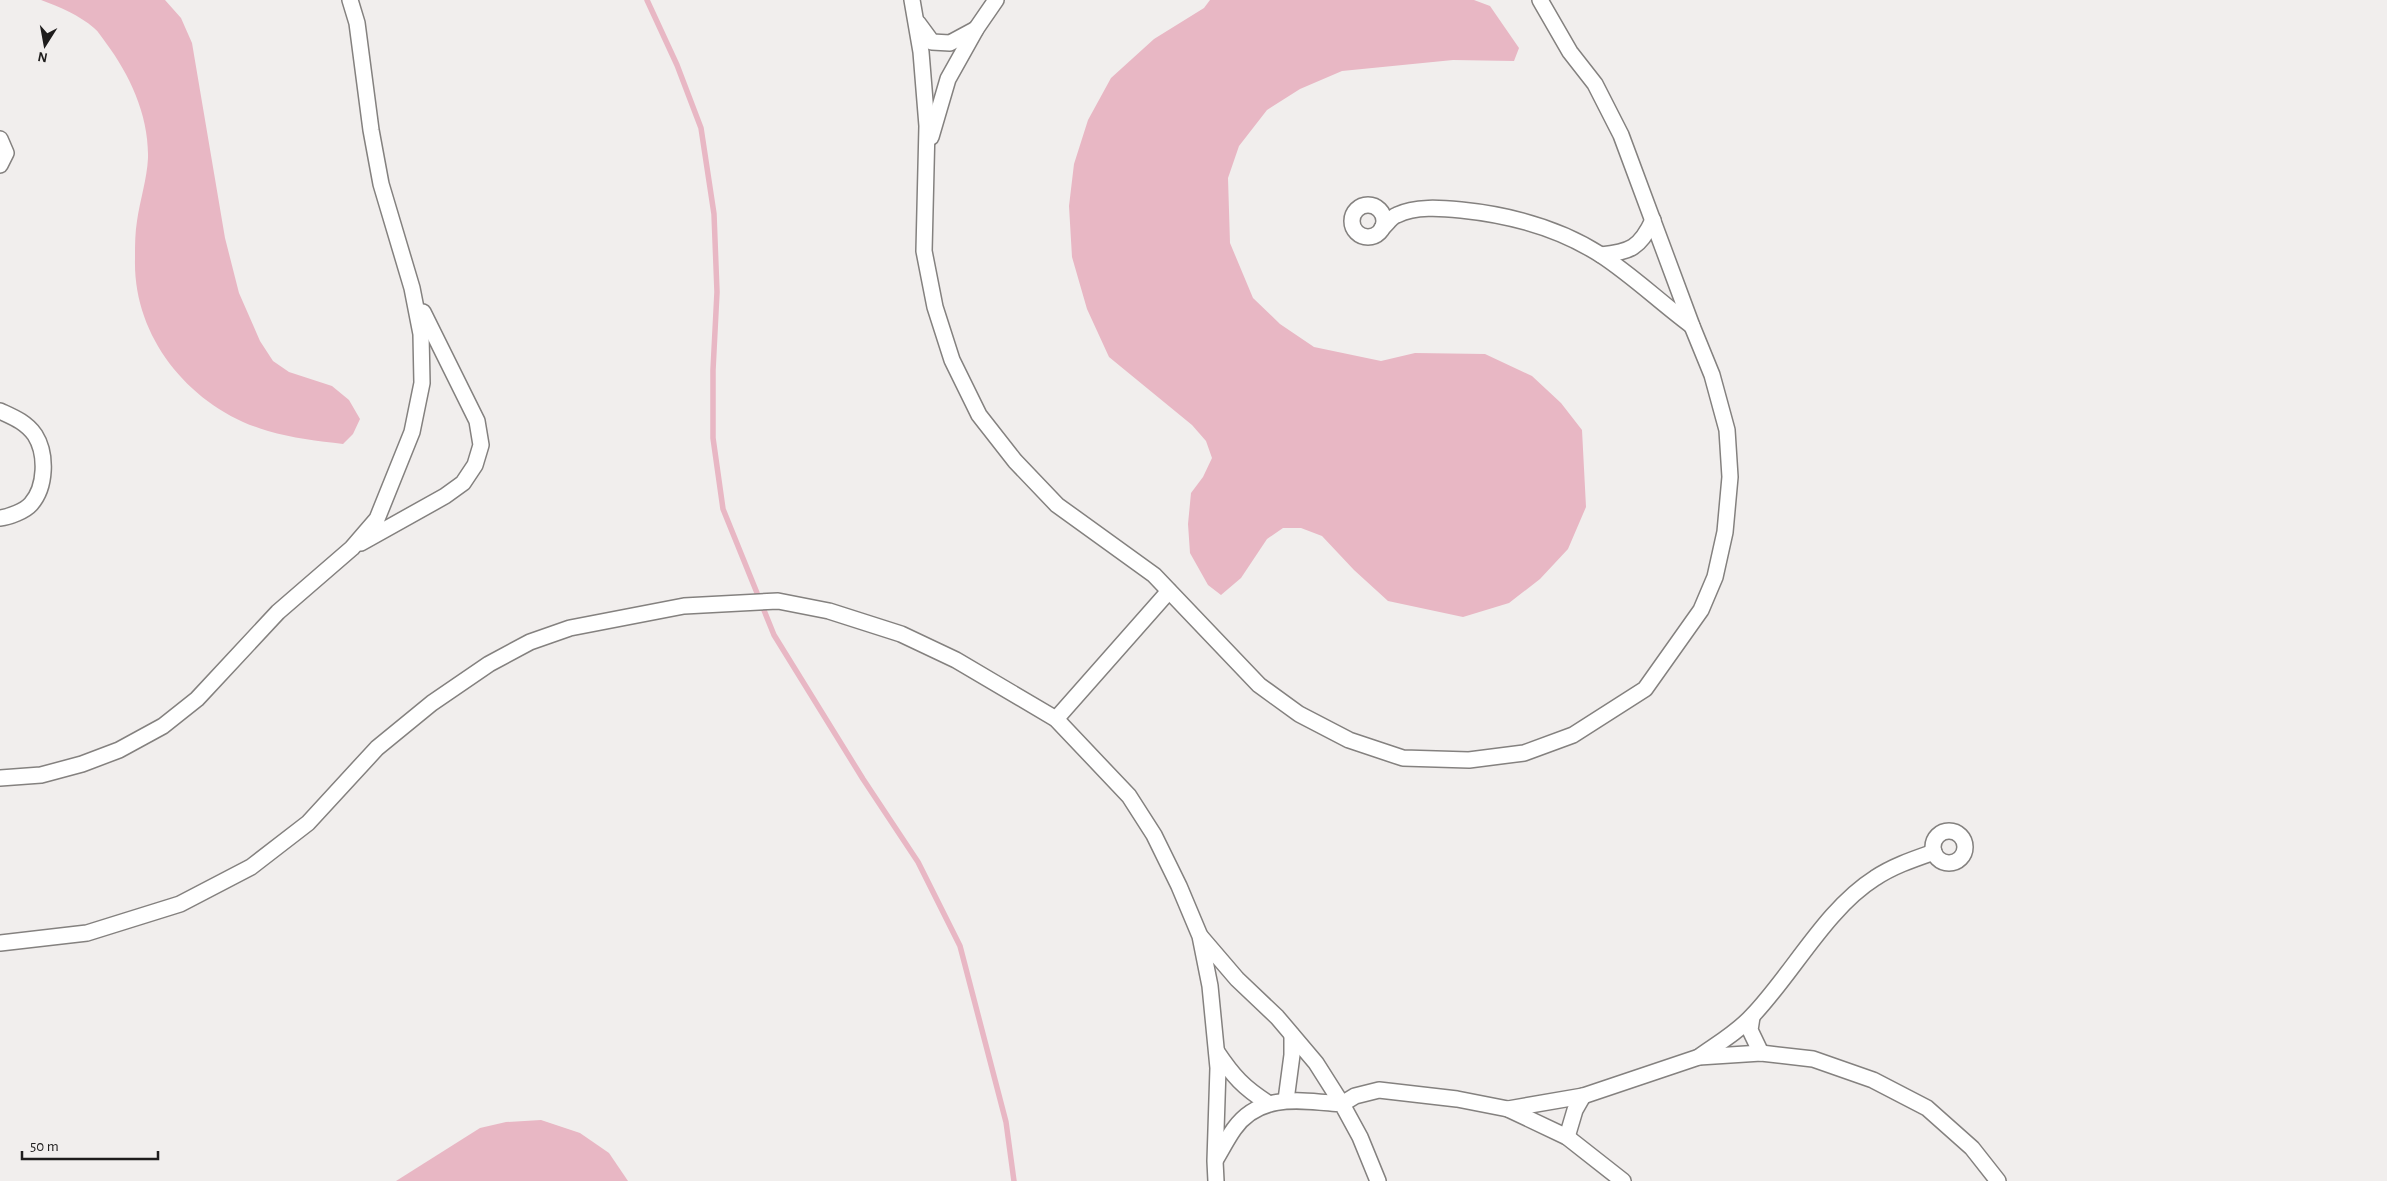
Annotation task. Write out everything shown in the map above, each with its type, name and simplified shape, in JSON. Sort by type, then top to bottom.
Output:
[{"type":"street","points":[[0,778],[41,774],[82,764],[119,750],[163,726],[197,699],[278,612],[352,548],[377,519],[412,432],[422,383],[421,334],[412,288],[381,184],[371,130],[357,23],[350,0]]},
{"type":"street","points":[[912,0],[921,52],[927,126],[924,251],[935,307],[952,360],[979,415],[1015,461],[1057,505],[1154,575],[1259,685],[1299,714],[1349,740],[1403,758],[1469,760],[1524,753],[1572,735],[1617,709],[1645,689],[1701,610],[1715,576],[1725,532],[1730,477],[1727,430],[1712,374],[1692,326],[1621,136],[1595,84],[1570,52],[1540,0]]},
{"type":"street","points":[[926,150],[948,79],[976,29],[996,0]]},
{"type":"street","points":[[915,20],[932,42],[950,43],[976,29]]},
{"type":"street","points":[[0,139],[6,153],[0,165]]},
{"type":"street","points":[[1395,215],[1375,206],[1363,206],[1354,214],[1353,226],[1361,235],[1373,236],[1395,215],[1416,210],[1447,208],[1487,212],[1532,223],[1576,241],[1601,255],[1692,326]]},
{"type":"street","points":[[1375,206],[1383,216],[1382,228]]},
{"type":"street","points":[[1601,255],[1630,250],[1647,234],[1653,220]]},
{"type":"street","points":[[352,548],[445,496],[463,483],[475,466],[481,444],[477,421],[444,357],[412,288]]},
{"type":"street","points":[[0,411],[19,419],[35,435],[43,458],[42,484],[31,505],[8,517],[0,518]]},
{"type":"street","points":[[1056,719],[1169,591]]},
{"type":"street","points":[[0,943],[87,933],[180,904],[251,867],[308,823],[377,748],[432,702],[489,664],[530,642],[570,628],[684,606],[778,601],[829,611],[901,634],[956,660],[1056,719],[1129,796],[1154,835],[1180,886],[1200,936],[1210,986],[1217,1052],[1214,1161],[1216,1181]]},
{"type":"street","points":[[1698,1057],[1752,1017],[1776,990],[1844,902],[1874,878],[1911,860],[1934,852]]},
{"type":"street","points":[[1200,936],[1226,968],[1277,1017],[1316,1062],[1360,1137],[1378,1181]]},
{"type":"street","points":[[1752,1017],[1750,1030],[1761,1053]]},
{"type":"street","points":[[1286,1100],[1291,1063],[1292,1036]]},
{"type":"street","points":[[1217,1052],[1233,1076],[1246,1089],[1268,1104]]},
{"type":"street","points":[[1508,1109],[1583,1096],[1698,1057],[1761,1053],[1813,1059],[1873,1080],[1927,1108],[1972,1148],[1998,1181]]},
{"type":"street","points":[[1214,1161],[1234,1128],[1243,1119],[1268,1104],[1286,1100],[1342,1104],[1354,1096],[1379,1090],[1457,1099],[1508,1109],[1567,1138],[1623,1181]]},
{"type":"street","points":[[1567,1138],[1575,1110],[1583,1096]]},
{"type":"shaded area","points":[[41,0],[165,0],[181,18],[192,43],[225,238],[239,293],[260,341],[273,361],[289,372],[332,386],[349,400],[360,419],[353,434],[343,444],[286,436],[240,421],[215,406],[192,388],[172,367],[156,343],[144,317],[137,288],[136,230],[148,158],[145,127],[136,97],[115,55],[96,30],[76,15]]},
{"type":"shaded area","points":[[1210,0],[1474,0],[1490,6],[1519,48],[1514,61],[1453,60],[1342,71],[1300,89],[1267,110],[1239,146],[1228,178],[1230,243],[1253,298],[1280,324],[1314,347],[1381,361],[1415,353],[1485,354],[1532,376],[1561,403],[1582,430],[1586,507],[1568,549],[1540,579],[1509,603],[1463,617],[1388,601],[1354,570],[1322,536],[1301,528],[1283,528],[1267,539],[1241,578],[1221,595],[1208,585],[1190,553],[1188,524],[1191,493],[1203,477],[1212,458],[1206,441],[1192,425],[1109,357],[1087,309],[1072,257],[1069,206],[1074,164],[1088,120],[1111,78],[1154,39],[1204,8]]},
{"type":"shaded area","points":[[541,1120],[580,1133],[609,1153],[628,1181],[396,1181],[480,1128],[506,1122]]},
{"type":"waterway","points":[[647,0],[677,65],[701,128],[714,214],[717,292],[713,370],[713,438],[723,509],[774,635],[863,779],[918,862],[960,946],[1006,1122],[1014,1181]]}]
